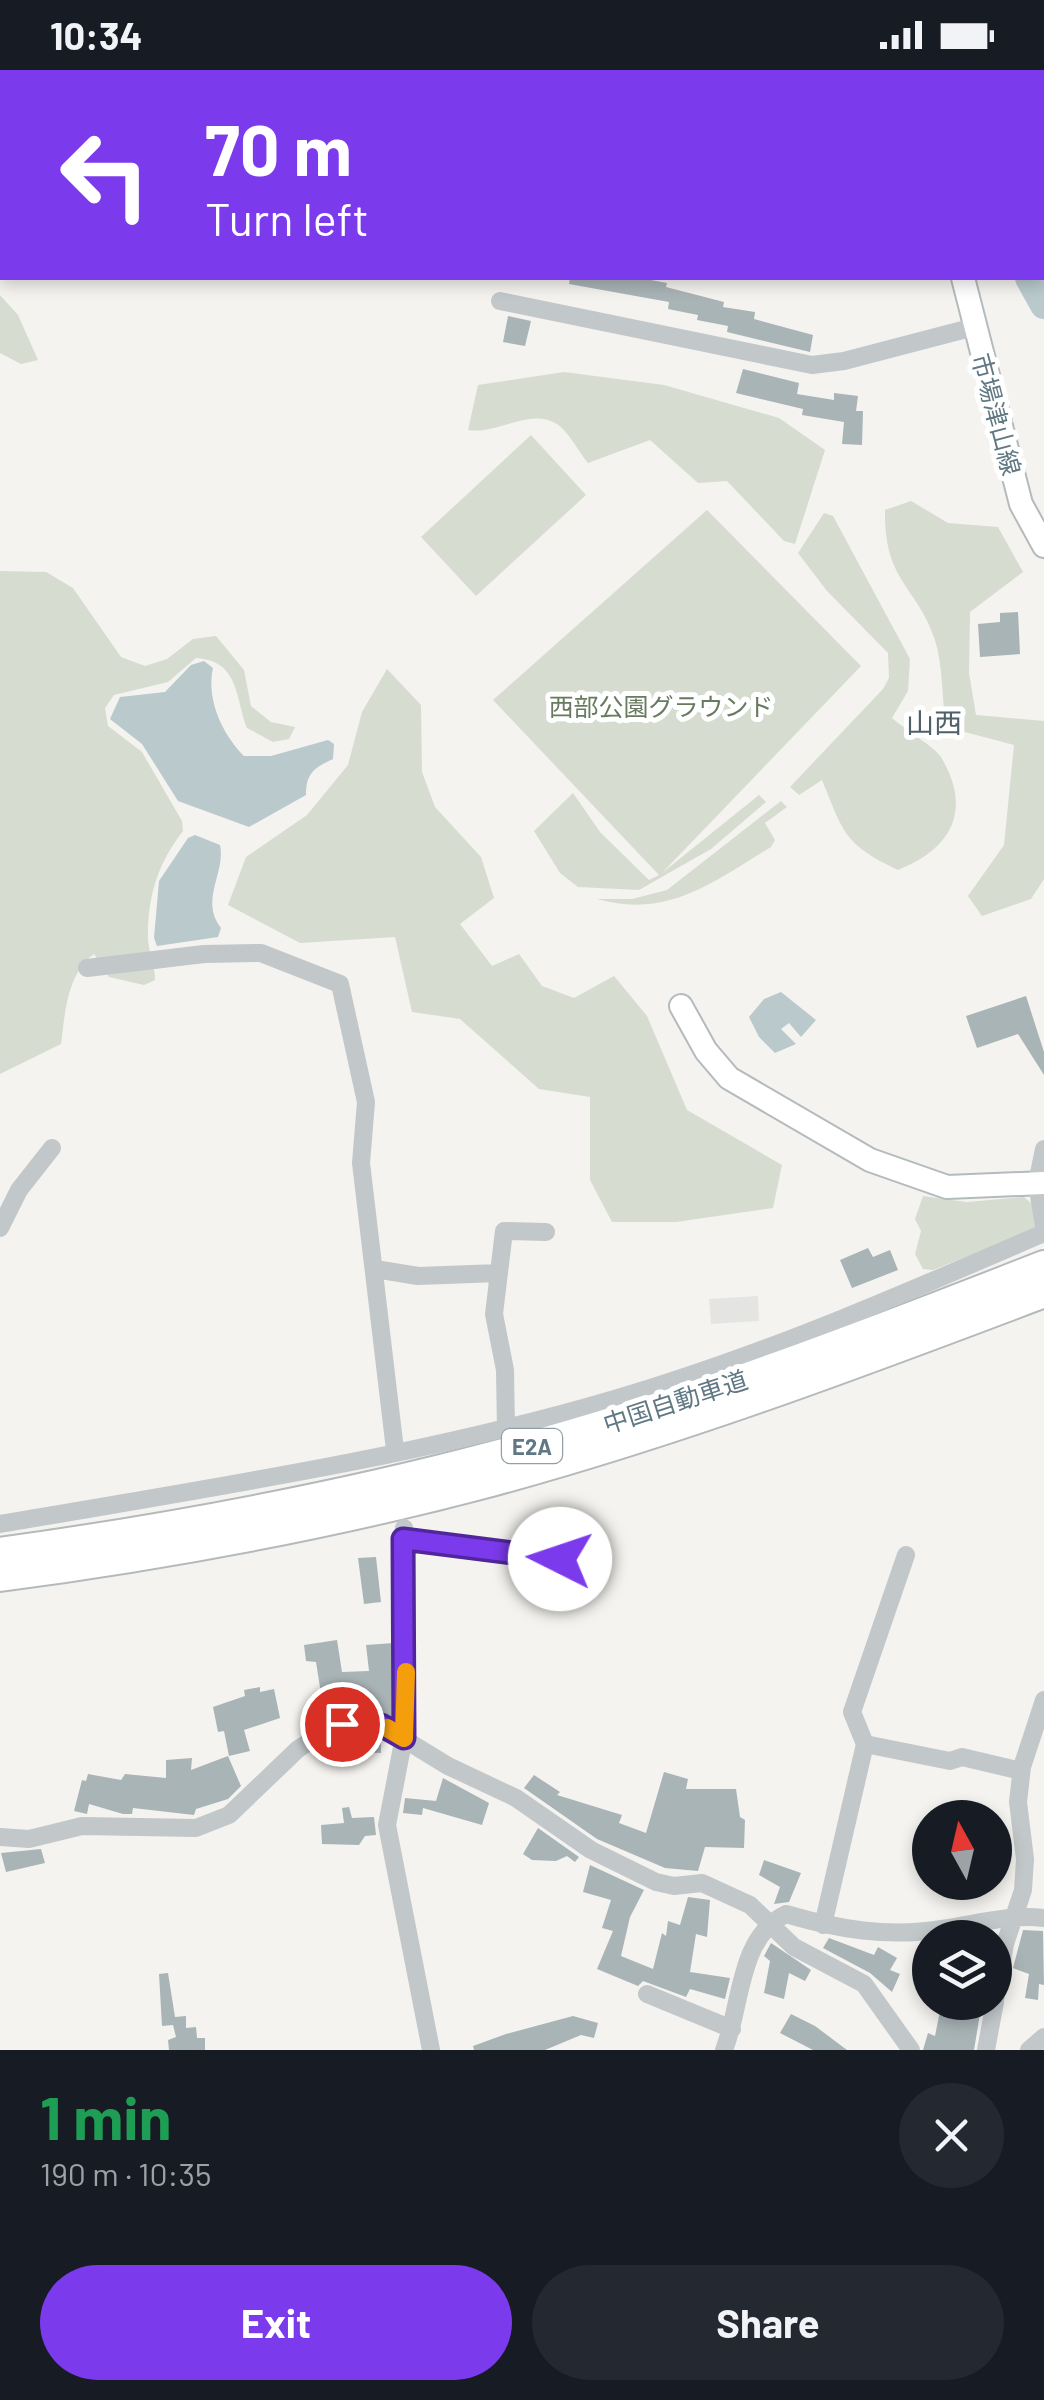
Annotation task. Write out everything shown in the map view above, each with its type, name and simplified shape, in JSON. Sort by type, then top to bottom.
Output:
[{"type":"highway","name":"中国自動車道","points":[[0,1552],[224,1518],[492,1457],[751,1376],[1044,1266]]},
{"type":"highway","name":"中国自動車道","points":[[0,1576],[224,1542],[493,1480],[760,1397],[1044,1292]]},
{"type":"street","name":"市場津山線","points":[[962,280],[1021,504],[1044,546]]},
{"type":"street","points":[[500,300],[812,365],[844,361],[974,327]]},
{"type":"street","points":[[86,968],[204,954],[260,953],[340,984],[366,1102],[361,1163],[395,1450]]},
{"type":"street","points":[[681,1006],[706,1051],[729,1078],[870,1160],[947,1187],[1040,1183]]},
{"type":"street","points":[[0,1228],[19,1190],[52,1148]]},
{"type":"street","points":[[0,1524],[506,1429],[670,1382],[802,1336],[1044,1230],[1040,1183],[1044,1149]]},
{"type":"street","points":[[506,1429],[505,1370],[494,1314],[504,1231],[546,1232]]},
{"type":"street","points":[[375,1269],[418,1276],[499,1272]]},
{"type":"street","points":[[431,2050],[388,1824],[404,1738],[403,1534],[560,1559]]},
{"type":"street","points":[[822,1925],[865,1744],[852,1712],[906,1555]]},
{"type":"street","points":[[1012,1928],[1018,1915],[1025,1859],[1018,1802],[1022,1771],[1044,1700]]},
{"type":"street","points":[[0,1837],[30,1839],[82,1826],[196,1828],[230,1815],[298,1748],[342,1724],[381,1725],[448,1766],[516,1798],[591,1850],[656,1882],[720,1888],[770,1922],[794,1948],[864,1984],[911,2050]]},
{"type":"street","points":[[865,1744],[950,1761],[962,1757],[1022,1771]]},
{"type":"street","points":[[724,2050],[754,1938],[770,1922],[786,1914],[822,1925],[890,1934],[1018,1915],[1044,1918]]},
{"type":"street","points":[[647,1994],[732,2029]]},
{"type":"street","points":[[986,2050],[992,2020]]},
{"type":"street","points":[[1029,2050],[1044,2037]]},
{"type":"shaded area","points":[[204,661],[213,668],[212,692],[218,715],[244,756],[271,756],[328,740],[334,744],[333,759],[312,772],[306,795],[249,827],[178,801],[142,744],[110,719],[120,697],[165,692],[191,665]]},
{"type":"shaded area","points":[[195,835],[220,845],[212,907],[221,928],[218,937],[157,946],[154,938],[159,881],[188,838]]},
{"type":"shaded area","points":[[781,992],[816,1020],[801,1037],[789,1023],[781,1029],[796,1044],[775,1053],[759,1037],[749,1017],[764,999]]},
{"type":"shaded area","points":[[758,1296],[759,1321],[711,1324],[709,1299]]},
{"type":"green space","points":[[0,295],[18,315],[38,360],[21,364],[0,353]]},
{"type":"green space","points":[[564,372],[664,385],[779,418],[825,450],[795,544],[784,541],[727,481],[698,483],[650,440],[588,463],[565,432],[547,420],[536,418],[468,430],[478,385]]},
{"type":"green space","points":[[531,435],[586,495],[476,596],[421,537]]},
{"type":"green space","points":[[911,501],[948,523],[998,527],[1023,572],[970,612],[969,673],[976,715],[1044,721],[1044,879],[1031,899],[982,916],[968,896],[1004,845],[1014,745],[946,727],[935,640],[896,569],[886,534],[885,510]]},
{"type":"green space","name":"西部公園グラウンド","points":[[707,510],[861,666],[662,873],[759,795],[766,802],[711,849],[639,890],[578,887],[560,873],[534,831],[573,793],[600,832],[649,880],[659,875],[493,700]]},
{"type":"green space","points":[[824,513],[833,516],[910,659],[908,691],[892,718],[938,753],[951,776],[955,794],[951,826],[943,839],[932,851],[898,870],[866,853],[848,836],[822,780],[799,795],[790,787],[889,678],[888,653],[827,591],[798,553]]},
{"type":"green space","points":[[0,571],[46,572],[73,588],[121,657],[145,666],[167,659],[193,639],[216,636],[244,670],[251,706],[271,722],[295,727],[289,739],[273,742],[247,728],[228,673],[210,661],[196,658],[168,682],[114,695],[105,708],[108,726],[142,752],[182,821],[183,831],[161,867],[150,905],[148,939],[155,980],[144,985],[109,977],[94,954],[73,983],[61,1044],[0,1074]]},
{"type":"green space","points":[[387,669],[421,705],[422,772],[435,807],[481,857],[494,898],[460,924],[492,966],[519,954],[542,986],[574,998],[614,976],[647,1016],[687,1110],[782,1165],[773,1208],[676,1222],[612,1222],[590,1180],[590,1097],[539,1089],[460,1019],[412,1012],[395,937],[300,943],[228,905],[246,857],[307,815],[348,765],[362,712]]},
{"type":"green space","points":[[781,801],[787,807],[765,823],[775,840],[771,847],[709,884],[668,901],[646,904],[597,899],[632,899],[667,890]]},
{"type":"green space","points":[[923,1196],[967,1202],[1024,1197],[1031,1203],[1037,1223],[1034,1230],[933,1270],[923,1269],[915,1254],[921,1231],[915,1219]]},
{"type":"building","points":[[570,280],[667,283],[666,287],[724,302],[723,307],[755,312],[754,319],[813,335],[810,352],[727,332],[728,326],[668,309],[669,302],[569,284]]},
{"type":"building","points":[[508,316],[531,321],[525,346],[503,342]]},
{"type":"building","points":[[743,369],[799,383],[797,394],[834,400],[834,393],[858,396],[856,411],[863,411],[862,445],[842,444],[844,422],[802,415],[803,409],[736,393]]},
{"type":"building","points":[[1018,612],[1020,654],[980,657],[978,624],[1000,622],[1000,613]]},
{"type":"building","points":[[1026,996],[1044,1052],[1044,1075],[1018,1034],[977,1048],[966,1016]]},
{"type":"building","points":[[868,1248],[873,1257],[890,1250],[898,1270],[852,1288],[840,1260]]},
{"type":"building","points":[[376,1557],[381,1602],[364,1604],[358,1558]]},
{"type":"building","points":[[337,1640],[342,1672],[369,1671],[366,1645],[394,1643],[393,1717],[362,1709],[325,1719],[316,1662],[306,1661],[304,1645]]},
{"type":"building","points":[[260,1687],[260,1692],[274,1689],[280,1718],[244,1730],[250,1751],[229,1756],[224,1731],[218,1732],[213,1707],[245,1696],[244,1690]]},
{"type":"building","points":[[362,1734],[381,1740],[381,1753],[350,1752],[351,1738]]},
{"type":"building","points":[[228,1756],[241,1786],[228,1799],[196,1809],[194,1815],[133,1808],[132,1814],[123,1814],[89,1804],[87,1814],[74,1811],[82,1780],[86,1781],[88,1774],[121,1780],[125,1774],[166,1778],[166,1760],[192,1758],[191,1770]]},
{"type":"building","points":[[664,1772],[688,1779],[686,1789],[736,1789],[740,1817],[745,1820],[744,1848],[705,1847],[698,1871],[665,1868],[597,1839],[524,1788],[534,1775],[560,1792],[557,1795],[622,1815],[619,1823],[646,1833]]},
{"type":"building","points":[[443,1778],[489,1803],[482,1825],[423,1808],[422,1815],[403,1813],[405,1798],[436,1801]]},
{"type":"building","points":[[349,1807],[352,1818],[374,1817],[376,1835],[365,1836],[359,1845],[322,1844],[321,1825],[344,1823],[342,1808]]},
{"type":"building","points":[[538,1828],[579,1857],[575,1862],[567,1856],[556,1861],[532,1860],[523,1854]]},
{"type":"building","points":[[41,1849],[45,1863],[6,1872],[1,1853]]},
{"type":"building","points":[[764,1860],[801,1873],[789,1902],[774,1904],[780,1887],[759,1875]]},
{"type":"building","points":[[590,1865],[644,1890],[630,1917],[621,1956],[653,1969],[668,1921],[680,1925],[688,1897],[710,1900],[707,1937],[696,1934],[690,1972],[730,1978],[725,1999],[690,1989],[686,1997],[643,1981],[638,1986],[597,1969],[613,1931],[602,1928],[611,1900],[583,1892]]},
{"type":"building","points":[[1023,1930],[1043,1931],[1044,1985],[1039,1984],[1038,2000],[1025,1998],[1029,1974],[1013,1968]]},
{"type":"building","points":[[829,1938],[874,1955],[878,1947],[897,1958],[890,1970],[900,1974],[892,1992],[870,1973],[823,1948]]},
{"type":"building","points":[[771,1943],[811,1970],[805,1981],[789,1973],[784,1999],[764,1993],[770,1961],[764,1956]]},
{"type":"building","points":[[168,1973],[175,2017],[186,2016],[186,2028],[196,2027],[197,2038],[205,2038],[205,2050],[169,2050],[168,2040],[176,2037],[173,2025],[162,2026],[159,1974]]},
{"type":"building","points":[[791,2014],[847,2050],[813,2050],[780,2033]]},
{"type":"building","points":[[573,2016],[598,2023],[594,2038],[581,2035],[545,2050],[474,2050],[473,2046],[506,2034]]},
{"type":"building","points":[[938,2020],[979,2020],[974,2050],[923,2050],[928,2033],[935,2036]]},
{"type":"waterway","points":[[1030,280],[1044,305]]},
{"type":"slow traffic","points":[[387,1728],[404,1738],[406,1672]]},
{"type":"district","name":"山西","points":[[934,722]]},
{"type":"route","points":[[342,1724],[381,1725],[404,1738],[403,1539],[539,1560],[560,1559]]}]
